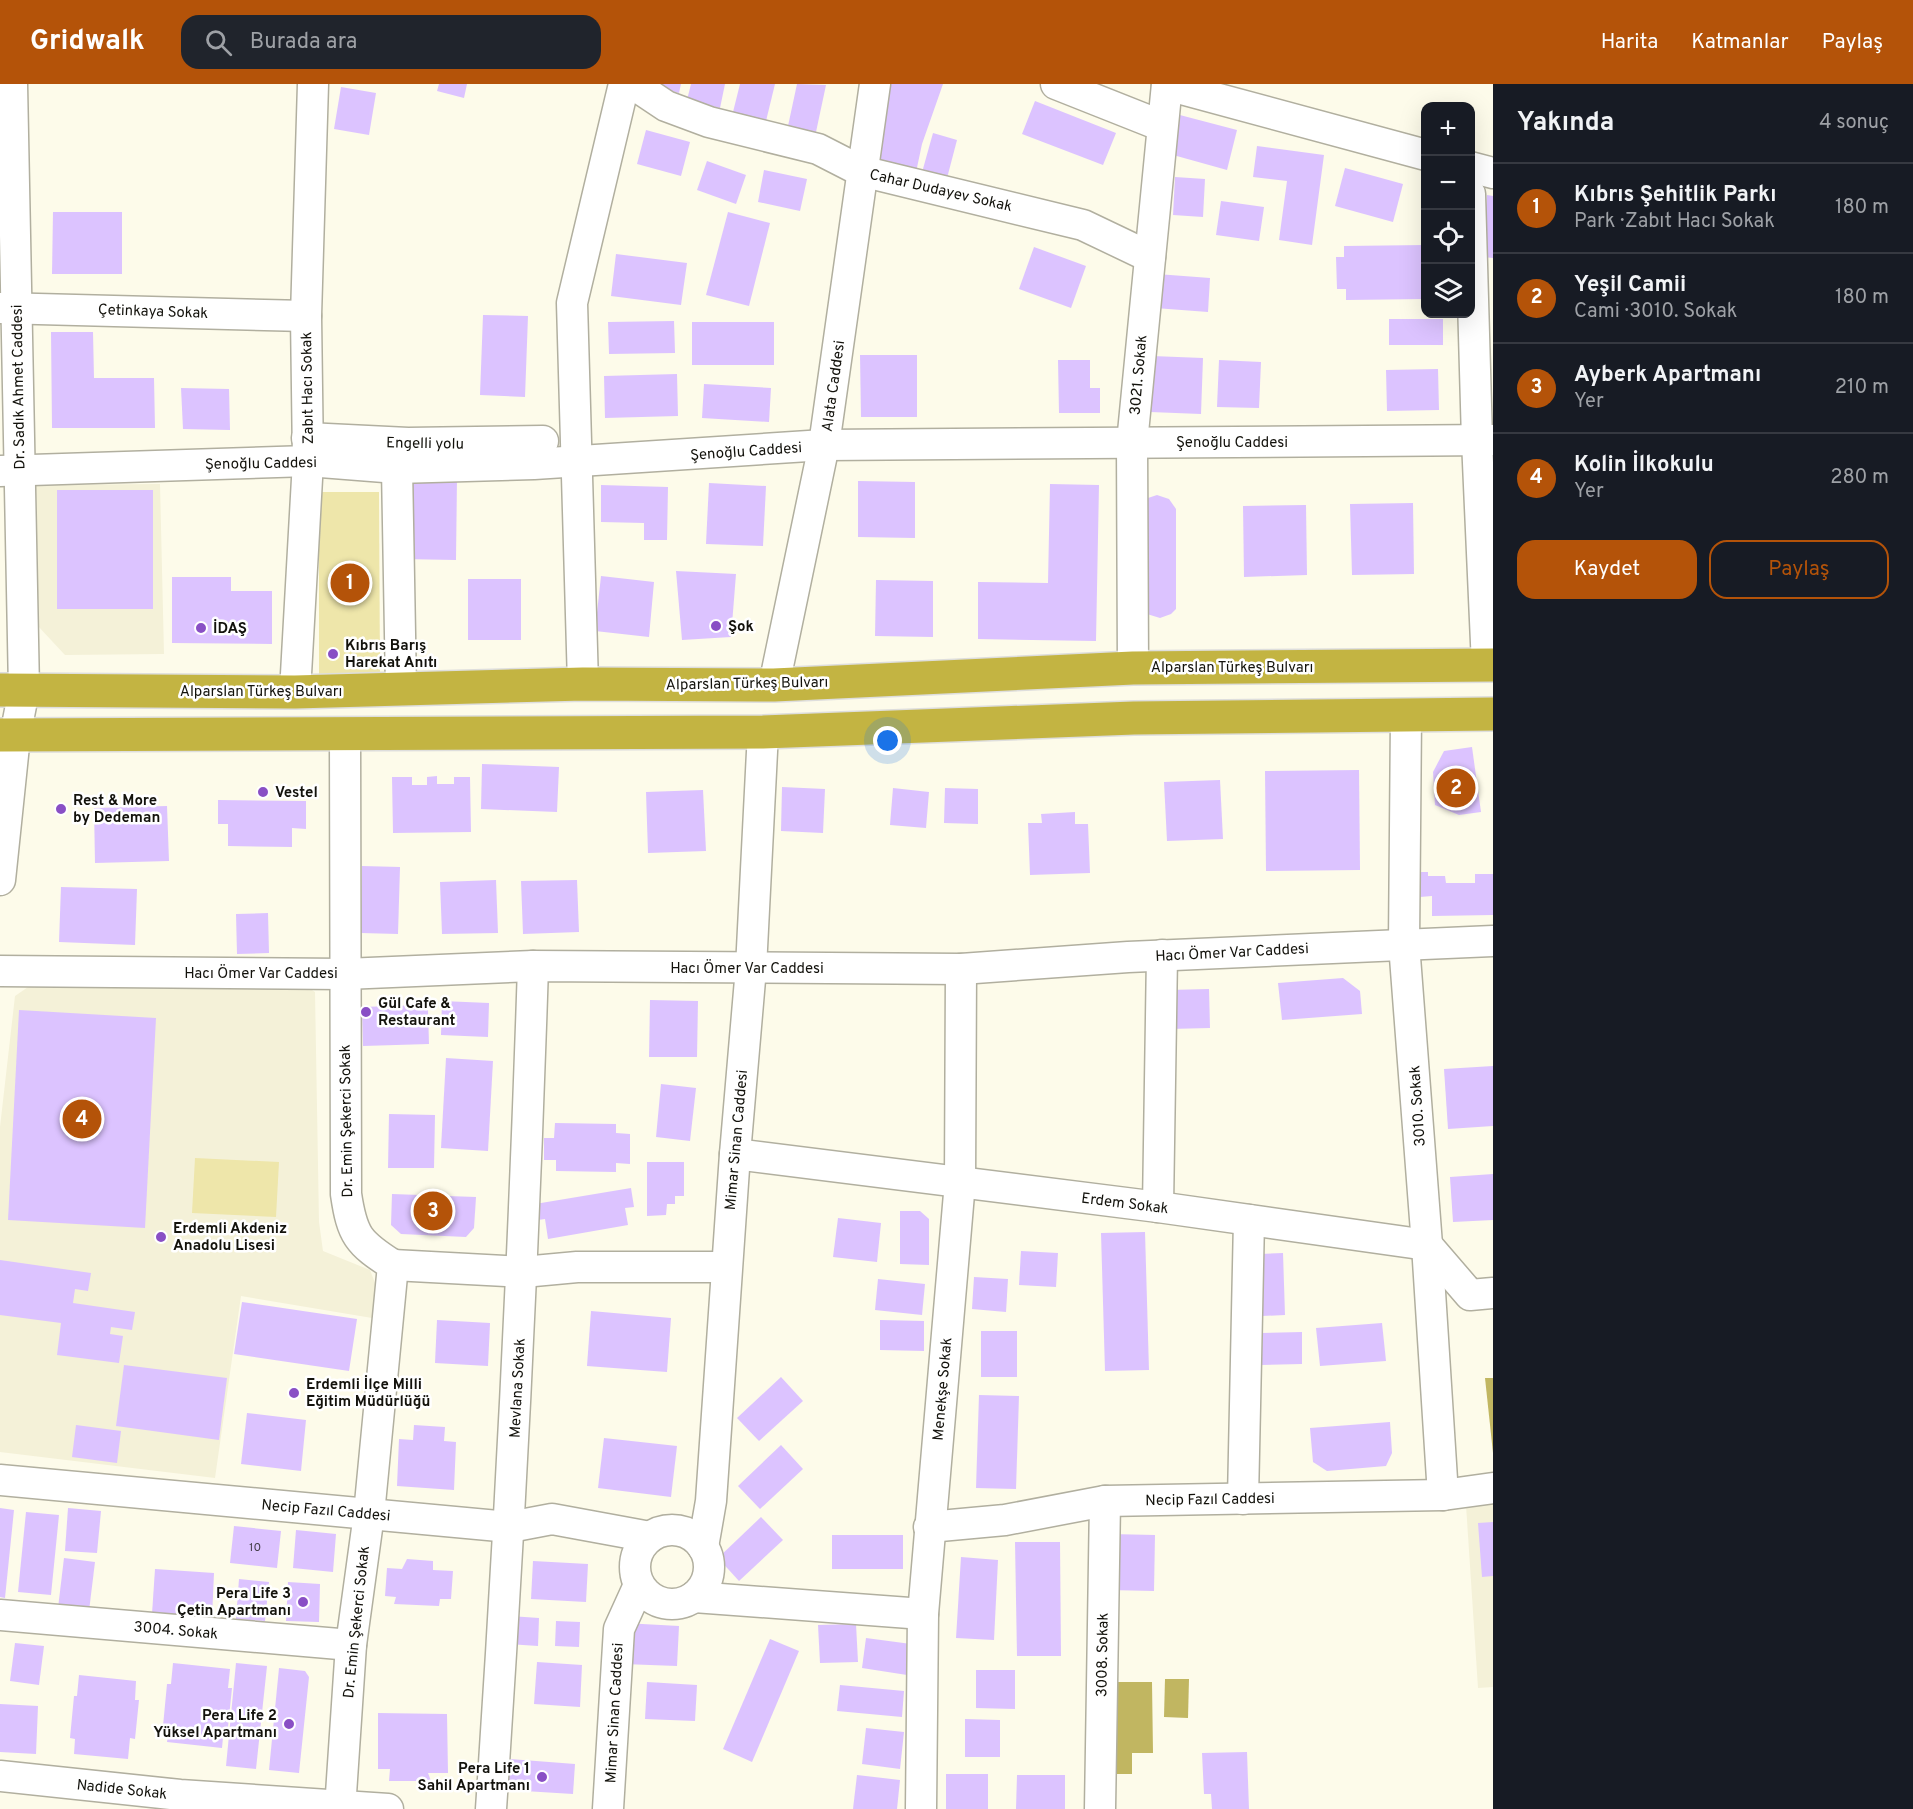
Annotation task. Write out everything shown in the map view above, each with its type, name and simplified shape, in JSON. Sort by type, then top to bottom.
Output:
[{"type":"highway","name":"Alparslan Türkeş Bulvarı","points":[[12,690],[294,692],[583,684],[774,685],[1133,668],[1490,665]]},
{"type":"highway","points":[[7,736],[345,735],[579,731],[763,732],[1134,718],[1493,714]]},
{"type":"street","name":"Dr. Sadık Ahmet Caddesi","points":[[0,880],[7,736],[12,690],[7,151],[12,84]]},
{"type":"street","name":"Zabıt Hacı Sokak","points":[[294,692],[308,449],[306,316],[313,84]]},
{"type":"street","points":[[583,684],[574,462],[572,303],[624,84]]},
{"type":"street","name":"Cahar Dudayev Sokak","points":[[633,84],[666,106],[709,123],[818,149],[861,171],[1083,225],[1149,257]]},
{"type":"street","name":"Alata Caddesi","points":[[774,685],[824,445],[875,84]]},
{"type":"street","points":[[1056,84],[1162,126]]},
{"type":"street","points":[[1167,84],[1421,153]]},
{"type":"street","name":"3021. Sokak","points":[[1133,668],[1132,442],[1167,84]]},
{"type":"street","points":[[1475,168],[1493,173]]},
{"type":"street","points":[[1471,210],[1485,440],[1490,665]]},
{"type":"street","name":"Çetinkaya Sokak","points":[[8,308],[306,316]]},
{"type":"street","name":"Şenoğlu Caddesi","points":[[10,471],[308,449],[397,468],[574,462],[824,445],[1485,440]]},
{"type":"street","name":"Engelli yolu","points":[[308,449],[408,443],[543,441]]},
{"type":"street","points":[[397,468],[401,689]]},
{"type":"street","name":"3010. Sokak","points":[[1406,716],[1404,944],[1443,1495]]},
{"type":"street","name":"Mimar Sinan Caddesi","points":[[703,1547],[711,1501],[726,1267],[751,968],[763,732]]},
{"type":"street","name":"Dr. Emin Şekerci Sokak","points":[[340,1807],[351,1645],[369,1514],[393,1266],[368,1249],[350,1225],[346,1194],[345,735]]},
{"type":"street","name":"Hacı Ömer Var Caddesi","points":[[0,971],[345,974],[533,966],[961,969],[1162,955],[1493,941]]},
{"type":"street","points":[[1158,1207],[1162,955]]},
{"type":"street","name":"Mevlana Sokak","points":[[491,1809],[510,1527],[523,1272],[533,966]]},
{"type":"street","name":"Menekşe Sokak","points":[[921,1809],[923,1614],[960,1182],[961,969]]},
{"type":"street","name":"Erdem Sokak","points":[[735,1154],[1158,1207],[1427,1245]]},
{"type":"street","points":[[1243,1499],[1249,1220]]},
{"type":"street","points":[[1427,1245],[1470,1295],[1493,1293]]},
{"type":"street","points":[[393,1266],[523,1272],[577,1267],[726,1267]]},
{"type":"street","name":"Necip Fazıl Caddesi","points":[[0,1480],[510,1527],[552,1519],[650,1537]]},
{"type":"street","name":"Necip Fazıl Caddesi","points":[[929,1527],[1005,1520],[1105,1501],[1443,1495],[1493,1488]]},
{"type":"street","name":"3008. Sokak","points":[[1100,1809],[1105,1501]]},
{"type":"street","points":[[666,1531],[684,1532],[703,1547],[710,1568],[702,1589],[694,1597],[683,1603],[670,1605],[647,1595],[639,1585],[635,1575],[637,1554],[650,1537],[666,1531]]},
{"type":"street","name":"Mimar Sinan Caddesi","points":[[608,1809],[619,1629],[639,1585]]},
{"type":"street","points":[[694,1597],[923,1614]]},
{"type":"street","name":"3004. Sokak","points":[[0,1616],[351,1645]]},
{"type":"street","name":"Nadide Sokak","points":[[0,1776],[179,1802],[388,1809]]},
{"type":"shaded area","points":[[160,484],[164,654],[65,655],[38,626],[36,485]]},
{"type":"shaded area","points":[[319,492],[379,492],[380,674],[319,674]]},
{"type":"shaded area","name":"Erdemli Akdeniz Anadolu Lisesi","points":[[296,980],[315,992],[319,1222],[323,1251],[370,1270],[377,1288],[372,1318],[241,1296],[215,1478],[0,1452],[0,1127],[15,996],[31,985]]},
{"type":"shaded area","points":[[195,1158],[279,1162],[276,1217],[192,1213]]},
{"type":"shaded area","points":[[1485,1378],[1493,1378],[1493,1453]]},
{"type":"shaded area","points":[[1493,1501],[1493,1687],[1478,1688],[1466,1505]]},
{"type":"shaded area","points":[[1165,1679],[1189,1679],[1188,1718],[1164,1717]]},
{"type":"shaded area","points":[[1115,1682],[1152,1682],[1153,1753],[1132,1753],[1132,1774],[1117,1774]]},
{"type":"building","points":[[439,84],[467,84],[464,98],[437,91]]},
{"type":"building","points":[[649,84],[681,84],[679,93]]},
{"type":"building","points":[[691,84],[725,84],[720,108],[687,100]]},
{"type":"building","points":[[740,84],[775,84],[766,121],[733,112]]},
{"type":"building","points":[[797,84],[826,85],[816,132],[788,126]]},
{"type":"building","points":[[886,84],[943,84],[922,144],[915,177],[875,167]]},
{"type":"building","points":[[341,87],[376,93],[369,135],[334,129]]},
{"type":"building","points":[[1035,101],[1116,133],[1103,165],[1022,134]]},
{"type":"building","points":[[1176,114],[1237,130],[1227,170],[1166,153]]},
{"type":"building","points":[[646,130],[690,142],[681,176],[637,164]]},
{"type":"building","points":[[933,133],[957,140],[946,182],[921,176]]},
{"type":"building","points":[[1257,146],[1324,155],[1312,245],[1279,240],[1287,181],[1253,177]]},
{"type":"building","points":[[707,161],[746,175],[736,204],[697,190]]},
{"type":"building","points":[[1345,168],[1403,184],[1393,222],[1335,206]]},
{"type":"building","points":[[764,170],[807,179],[800,211],[758,202]]},
{"type":"building","points":[[1175,177],[1205,179],[1203,217],[1173,215]]},
{"type":"building","points":[[1487,195],[1493,196],[1493,258],[1483,257]]},
{"type":"building","points":[[1221,201],[1264,207],[1259,241],[1216,235]]},
{"type":"building","points":[[53,212],[122,212],[122,274],[52,274]]},
{"type":"building","points":[[728,212],[770,223],[749,306],[706,295]]},
{"type":"building","points":[[1421,245],[1421,299],[1346,300],[1346,289],[1337,289],[1336,257],[1344,257],[1344,246]]},
{"type":"building","points":[[1034,247],[1086,266],[1071,308],[1019,289]]},
{"type":"building","points":[[616,254],[687,263],[681,305],[611,296]]},
{"type":"building","points":[[1157,274],[1210,278],[1208,312],[1155,308]]},
{"type":"building","points":[[483,315],[528,316],[525,397],[480,395]]},
{"type":"building","points":[[1389,319],[1443,319],[1443,345],[1389,345]]},
{"type":"building","points":[[674,321],[675,353],[609,354],[608,322]]},
{"type":"building","points":[[692,322],[774,322],[774,365],[692,365]]},
{"type":"building","points":[[51,332],[93,332],[94,378],[154,378],[155,428],[52,428]]},
{"type":"building","points":[[860,355],[917,355],[917,417],[861,417]]},
{"type":"building","points":[[1152,356],[1203,358],[1201,414],[1150,412]]},
{"type":"building","points":[[1058,360],[1090,360],[1090,388],[1100,388],[1100,413],[1059,413]]},
{"type":"building","points":[[1219,360],[1261,362],[1259,408],[1217,407]]},
{"type":"building","points":[[1438,369],[1439,410],[1387,411],[1386,370]]},
{"type":"building","points":[[677,374],[678,416],[605,418],[604,376]]},
{"type":"building","points":[[704,384],[771,388],[769,422],[702,418]]},
{"type":"building","points":[[181,388],[229,389],[230,430],[183,429]]},
{"type":"building","points":[[402,477],[457,478],[456,560],[401,559]]},
{"type":"building","points":[[858,481],[915,482],[915,538],[858,537]]},
{"type":"building","points":[[709,483],[766,486],[763,546],[706,544]]},
{"type":"building","points":[[1050,484],[1099,485],[1096,641],[978,639],[978,582],[1048,583]]},
{"type":"building","points":[[601,485],[668,487],[667,540],[644,540],[644,523],[601,522]]},
{"type":"building","points":[[57,490],[153,490],[153,609],[57,609]]},
{"type":"building","points":[[1157,495],[1169,499],[1176,509],[1176,609],[1171,614],[1160,618],[1147,614],[1145,499]]},
{"type":"building","points":[[1413,503],[1414,574],[1352,575],[1350,504]]},
{"type":"building","points":[[1306,505],[1307,575],[1244,577],[1243,506]]},
{"type":"building","points":[[676,571],[736,574],[731,637],[682,640]]},
{"type":"building","points":[[601,576],[654,582],[649,637],[595,631]]},
{"type":"building","points":[[172,577],[231,577],[231,591],[272,591],[272,644],[172,643]]},
{"type":"building","points":[[468,579],[521,579],[521,640],[468,640]]},
{"type":"building","points":[[876,580],[933,581],[933,637],[875,636]]},
{"type":"building","points":[[1472,747],[1481,812],[1459,815],[1435,805],[1433,772],[1444,751]]},
{"type":"building","points":[[482,764],[559,767],[557,812],[481,809]]},
{"type":"building","points":[[1359,770],[1360,870],[1266,871],[1265,771]]},
{"type":"building","points":[[437,776],[437,784],[454,784],[454,777],[470,777],[471,832],[393,833],[392,777],[412,777],[412,785],[427,785],[427,777]]},
{"type":"building","points":[[1220,780],[1223,839],[1167,841],[1164,782]]},
{"type":"building","points":[[782,787],[825,789],[823,833],[781,831]]},
{"type":"building","points":[[893,788],[929,792],[926,828],[890,825]]},
{"type":"building","points":[[945,788],[978,789],[978,824],[944,823]]},
{"type":"building","points":[[703,790],[706,851],[648,853],[646,792]]},
{"type":"building","points":[[218,800],[306,801],[306,829],[292,828],[292,847],[228,846],[228,824],[218,824]]},
{"type":"building","points":[[167,806],[169,861],[95,863],[94,808]]},
{"type":"building","points":[[1075,812],[1075,824],[1088,824],[1090,873],[1030,875],[1028,823],[1042,823],[1041,814]]},
{"type":"building","points":[[362,866],[400,867],[398,934],[361,933]]},
{"type":"building","points":[[1419,872],[1428,872],[1428,876],[1445,876],[1446,883],[1475,883],[1475,874],[1493,874],[1493,915],[1432,916],[1432,896],[1420,897]]},
{"type":"building","points":[[496,880],[498,933],[442,934],[440,882]]},
{"type":"building","points":[[577,880],[579,932],[523,934],[521,881]]},
{"type":"building","points":[[61,887],[137,889],[135,945],[59,942]]},
{"type":"building","points":[[268,913],[269,953],[237,954],[236,914]]},
{"type":"building","points":[[1343,978],[1360,991],[1362,1014],[1282,1020],[1278,983]]},
{"type":"building","points":[[1209,989],[1210,1028],[1169,1029],[1168,990]]},
{"type":"building","points":[[650,1000],[698,1001],[697,1057],[649,1057]]},
{"type":"building","points":[[442,1001],[489,1003],[488,1037],[441,1035]]},
{"type":"building","points":[[422,1005],[428,1010],[429,1044],[363,1046],[362,1007]]},
{"type":"building","points":[[19,1010],[156,1018],[145,1228],[8,1220]]},
{"type":"building","points":[[446,1058],[493,1061],[488,1151],[441,1148]]},
{"type":"building","points":[[1493,1066],[1493,1126],[1448,1129],[1444,1069]]},
{"type":"building","points":[[661,1084],[696,1088],[690,1141],[656,1137]]},
{"type":"building","points":[[389,1114],[435,1115],[434,1168],[388,1168]]},
{"type":"building","points":[[555,1123],[616,1124],[616,1133],[630,1134],[630,1164],[616,1163],[616,1172],[556,1171],[556,1160],[544,1160],[544,1138],[554,1138]]},
{"type":"building","points":[[647,1162],[684,1162],[684,1196],[675,1196],[675,1204],[667,1204],[666,1215],[647,1216]]},
{"type":"building","points":[[1493,1174],[1493,1220],[1453,1222],[1450,1177]]},
{"type":"building","points":[[631,1188],[634,1207],[625,1208],[628,1225],[548,1239],[545,1219],[538,1220],[535,1204]]},
{"type":"building","points":[[392,1194],[476,1197],[474,1228],[466,1237],[401,1234],[391,1225]]},
{"type":"building","points":[[900,1211],[920,1211],[929,1219],[929,1265],[900,1264]]},
{"type":"building","points":[[838,1218],[881,1223],[877,1262],[833,1257]]},
{"type":"building","points":[[1145,1232],[1149,1370],[1105,1371],[1101,1233]]},
{"type":"building","points":[[1021,1251],[1058,1253],[1056,1287],[1019,1285]]},
{"type":"building","points":[[1283,1253],[1285,1315],[1262,1316],[1260,1254]]},
{"type":"building","points":[[0,1260],[91,1273],[88,1291],[75,1289],[73,1303],[135,1312],[132,1330],[111,1327],[110,1334],[123,1336],[119,1363],[57,1355],[61,1323],[0,1315]]},
{"type":"building","points":[[974,1277],[1008,1279],[1006,1312],[972,1309]]},
{"type":"building","points":[[878,1279],[925,1284],[922,1315],[875,1310]]},
{"type":"building","points":[[242,1302],[357,1319],[349,1371],[234,1354]]},
{"type":"building","points":[[591,1311],[671,1318],[667,1372],[587,1366]]},
{"type":"building","points":[[437,1320],[490,1323],[488,1366],[435,1363]]},
{"type":"building","points":[[880,1320],[924,1321],[924,1351],[880,1350]]},
{"type":"building","points":[[1382,1323],[1386,1361],[1320,1366],[1316,1328]]},
{"type":"building","points":[[981,1331],[1017,1331],[1017,1377],[981,1377]]},
{"type":"building","points":[[1302,1332],[1302,1364],[1261,1365],[1261,1333]]},
{"type":"building","points":[[124,1365],[227,1378],[219,1440],[116,1426]]},
{"type":"building","points":[[781,1377],[803,1401],[759,1441],[737,1418]]},
{"type":"building","points":[[979,1395],[1019,1396],[1016,1489],[976,1488]]},
{"type":"building","points":[[247,1413],[306,1420],[301,1471],[241,1464]]},
{"type":"building","points":[[1390,1422],[1392,1453],[1386,1466],[1327,1471],[1313,1462],[1310,1428]]},
{"type":"building","points":[[76,1425],[121,1431],[117,1463],[72,1457]]},
{"type":"building","points":[[414,1425],[445,1427],[444,1441],[456,1442],[454,1490],[397,1486],[399,1439],[413,1440]]},
{"type":"building","points":[[604,1438],[677,1446],[671,1497],[598,1488]]},
{"type":"building","points":[[781,1445],[803,1469],[760,1509],[738,1486]]},
{"type":"building","points":[[0,1508],[14,1510],[5,1598],[0,1597]]},
{"type":"building","points":[[68,1508],[101,1511],[97,1553],[65,1551]]},
{"type":"building","points":[[26,1512],[59,1515],[51,1595],[18,1592]]},
{"type":"building","points":[[761,1517],[783,1540],[739,1581],[718,1558]]},
{"type":"building","points":[[1493,1522],[1493,1576],[1482,1577],[1478,1523]]},
{"type":"building","points":[[234,1526],[281,1531],[277,1568],[230,1563]]},
{"type":"building","points":[[296,1530],[336,1534],[333,1572],[293,1568]]},
{"type":"building","points":[[1110,1534],[1155,1535],[1154,1591],[1109,1590]]},
{"type":"building","points":[[832,1535],[903,1535],[903,1569],[832,1569]]},
{"type":"building","points":[[1015,1542],[1060,1542],[1061,1656],[1017,1656]]},
{"type":"building","points":[[961,1557],[998,1560],[994,1640],[956,1638]]},
{"type":"building","points":[[64,1558],[95,1562],[89,1611],[58,1608]]},
{"type":"building","points":[[407,1559],[433,1561],[433,1570],[453,1571],[451,1599],[440,1599],[439,1606],[394,1604],[396,1597],[385,1596],[387,1568],[402,1569]]},
{"type":"building","points":[[533,1561],[588,1564],[586,1602],[531,1599]]},
{"type":"building","points":[[155,1569],[214,1573],[212,1618],[152,1614]]},
{"type":"building","points":[[239,1579],[269,1582],[265,1621],[236,1619]]},
{"type":"building","name":"Pera Life 3 Çetin Apartmanı","points":[[288,1582],[320,1584],[319,1622],[286,1621]]},
{"type":"building","points":[[510,1616],[539,1618],[538,1646],[508,1644]]},
{"type":"building","points":[[556,1621],[580,1622],[579,1647],[555,1646]]},
{"type":"building","points":[[624,1623],[679,1626],[677,1666],[623,1664]]},
{"type":"building","points":[[856,1624],[858,1662],[820,1663],[818,1625]]},
{"type":"building","points":[[866,1638],[911,1644],[907,1675],[862,1668]]},
{"type":"building","points":[[770,1639],[799,1651],[752,1762],[723,1749]]},
{"type":"building","points":[[15,1643],[44,1646],[39,1685],[10,1681]]},
{"type":"building","points":[[537,1662],[582,1665],[580,1707],[534,1704]]},
{"type":"building","points":[[173,1663],[230,1669],[228,1688],[232,1688],[228,1727],[224,1727],[222,1748],[167,1742],[169,1727],[163,1726],[167,1684],[171,1684]]},
{"type":"building","points":[[236,1663],[267,1666],[256,1769],[226,1766]]},
{"type":"building","name":"Pera Life 2 Yüksel Apartmanı","points":[[279,1668],[305,1671],[309,1677],[299,1773],[269,1770]]},
{"type":"building","points":[[976,1670],[1015,1670],[1015,1709],[976,1708]]},
{"type":"building","points":[[79,1675],[136,1681],[135,1700],[139,1700],[135,1739],[130,1738],[128,1759],[74,1754],[75,1739],[70,1738],[74,1696],[77,1696]]},
{"type":"building","points":[[647,1682],[697,1685],[695,1721],[645,1719]]},
{"type":"building","points":[[840,1685],[904,1691],[902,1717],[837,1711]]},
{"type":"building","points":[[0,1704],[38,1706],[36,1754],[0,1752]]},
{"type":"building","points":[[378,1713],[447,1714],[448,1773],[428,1773],[431,1781],[389,1781],[390,1769],[378,1769]]},
{"type":"building","points":[[965,1719],[1000,1720],[1000,1757],[965,1757]]},
{"type":"building","points":[[866,1728],[904,1732],[900,1769],[862,1764]]},
{"type":"building","points":[[1247,1752],[1249,1809],[1212,1809],[1211,1794],[1204,1794],[1202,1753]]},
{"type":"building","name":"Pera Life 1 Sahil Apartmanı","points":[[510,1759],[575,1764],[573,1794],[508,1790]]},
{"type":"building","points":[[946,1774],[988,1774],[988,1809],[946,1809]]},
{"type":"building","points":[[857,1775],[900,1780],[897,1809],[853,1809]]},
{"type":"building","points":[[1017,1775],[1065,1775],[1065,1809],[1016,1809]]},
{"type":"place","name":"Kıbrıs Şehitlik Parkı","points":[[350,583]]},
{"type":"place","name":"Şok","points":[[716,626]]},
{"type":"place","name":"İDAŞ","points":[[201,628]]},
{"type":"place","name":"Kıbrıs Barış Harekat Anıtı","points":[[333,654]]},
{"type":"place","name":"Yeşil Camii","points":[[1456,788]]},
{"type":"place","name":"Vestel","points":[[263,792]]},
{"type":"place","name":"Rest & More by Dedeman","points":[[61,809]]},
{"type":"place","name":"Gül Cafe & Restaurant","points":[[366,1012]]},
{"type":"place","name":"Kolin İlkokulu","points":[[82,1119]]},
{"type":"place","name":"Ayberk Apartmanı","points":[[433,1211]]},
{"type":"place","name":"Erdemli Akdeniz Anadolu Lisesi","points":[[161,1237]]},
{"type":"place","name":"Erdemli İlçe Milli Eğitim Müdürlüğü","points":[[294,1393]]},
{"type":"place","name":"Pera Life 3 Çetin Apartmanı","points":[[303,1602]]},
{"type":"place","name":"Pera Life 2 Yüksel Apartmanı","points":[[289,1724]]},
{"type":"place","name":"Pera Life 1 Sahil Apartmanı","points":[[542,1777]]}]
